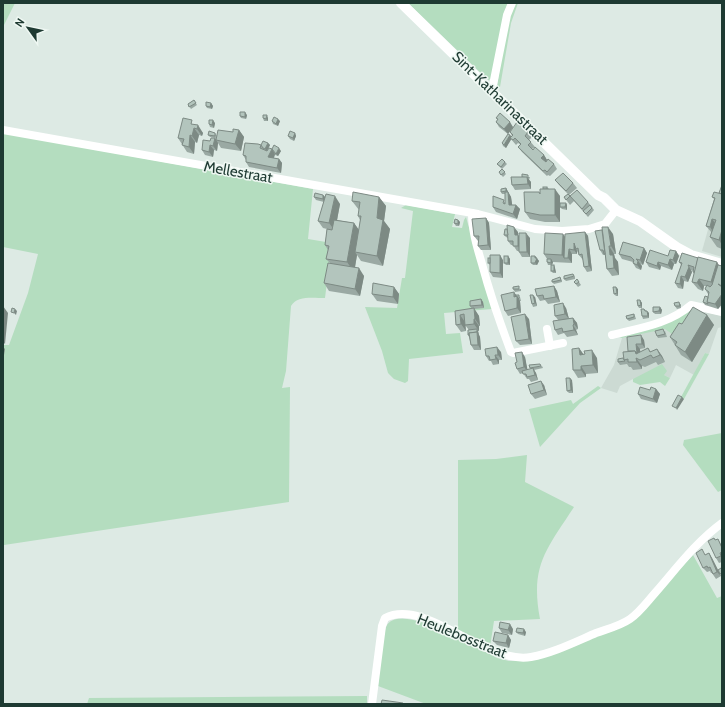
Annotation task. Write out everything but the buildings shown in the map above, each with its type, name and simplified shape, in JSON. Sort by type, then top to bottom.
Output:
[{"type":"street","name":"Sint-Katharinastraat","points":[[401,3],[490,88],[598,195],[600,201],[615,213]]},
{"type":"street","points":[[490,88],[493,85],[507,15],[512,3]]},
{"type":"street","name":"Mellestraat","points":[[3,130],[472,213],[535,229],[562,231],[589,229],[605,224],[615,213]]},
{"type":"street","points":[[472,213],[472,223],[476,244],[489,290],[511,352],[514,353],[563,343]]},
{"type":"street","points":[[615,213],[647,228],[691,255],[722,264]]},
{"type":"street","points":[[612,335],[669,320],[680,314],[691,305],[722,312]]},
{"type":"street","points":[[547,329],[550,346]]},
{"type":"street","name":"Heulebosstraat","points":[[372,704],[382,626],[385,618],[398,614],[417,617],[457,633],[487,649],[500,654],[530,657],[562,647],[630,620],[700,543],[722,523]]},
{"type":"shaded area","points":[[722,197],[722,257],[702,251],[714,208]]},
{"type":"shaded area","points":[[698,310],[722,316],[722,327],[718,328],[709,354],[705,353],[694,375],[676,365],[670,378],[664,375],[633,379],[620,386],[617,393],[601,388],[614,365],[622,338],[665,328]]},
{"type":"green space","points":[[3,3],[15,3],[3,27]]},
{"type":"green space","points":[[408,3],[509,3],[505,10],[491,79],[488,80]]},
{"type":"green space","points":[[514,3],[518,3],[511,23],[500,87],[497,87],[506,28]]},
{"type":"green space","points":[[3,133],[313,189],[308,239],[332,243],[325,298],[301,299],[294,302],[291,306],[286,371],[282,388],[290,387],[289,502],[4,545],[3,599],[3,345],[9,345],[28,293],[38,254],[3,247]]},
{"type":"green space","points":[[406,205],[455,214],[452,227],[462,228],[466,217],[492,309],[444,313],[446,334],[460,333],[463,353],[409,359],[408,381],[405,383],[394,379],[388,373],[382,351],[365,307],[397,308],[402,278],[405,278],[413,211],[401,208]]},
{"type":"green space","points":[[693,307],[687,321],[672,334],[665,329],[622,338],[619,337]]},
{"type":"green space","points":[[705,353],[709,354],[684,399],[681,397]]},
{"type":"green space","points":[[662,364],[667,371],[664,375],[670,378],[665,386],[660,382],[640,385],[633,382],[633,379]]},
{"type":"green space","points":[[598,386],[601,388],[580,403],[540,447],[529,409],[571,400],[573,404]]},
{"type":"green space","points":[[722,433],[722,490],[718,492],[683,445],[684,440]]},
{"type":"green space","points":[[527,455],[525,482],[574,507],[548,547],[539,572],[537,601],[540,619],[494,621],[490,647],[458,630],[458,460],[496,459]]},
{"type":"green space","points":[[693,555],[717,598],[722,596],[722,704],[426,704],[378,686],[385,630],[387,625],[395,619],[408,619],[441,629],[475,645],[497,658],[509,661],[524,661],[545,656],[628,624]]},
{"type":"green space","points":[[367,696],[367,704],[87,704],[89,698]]}]
